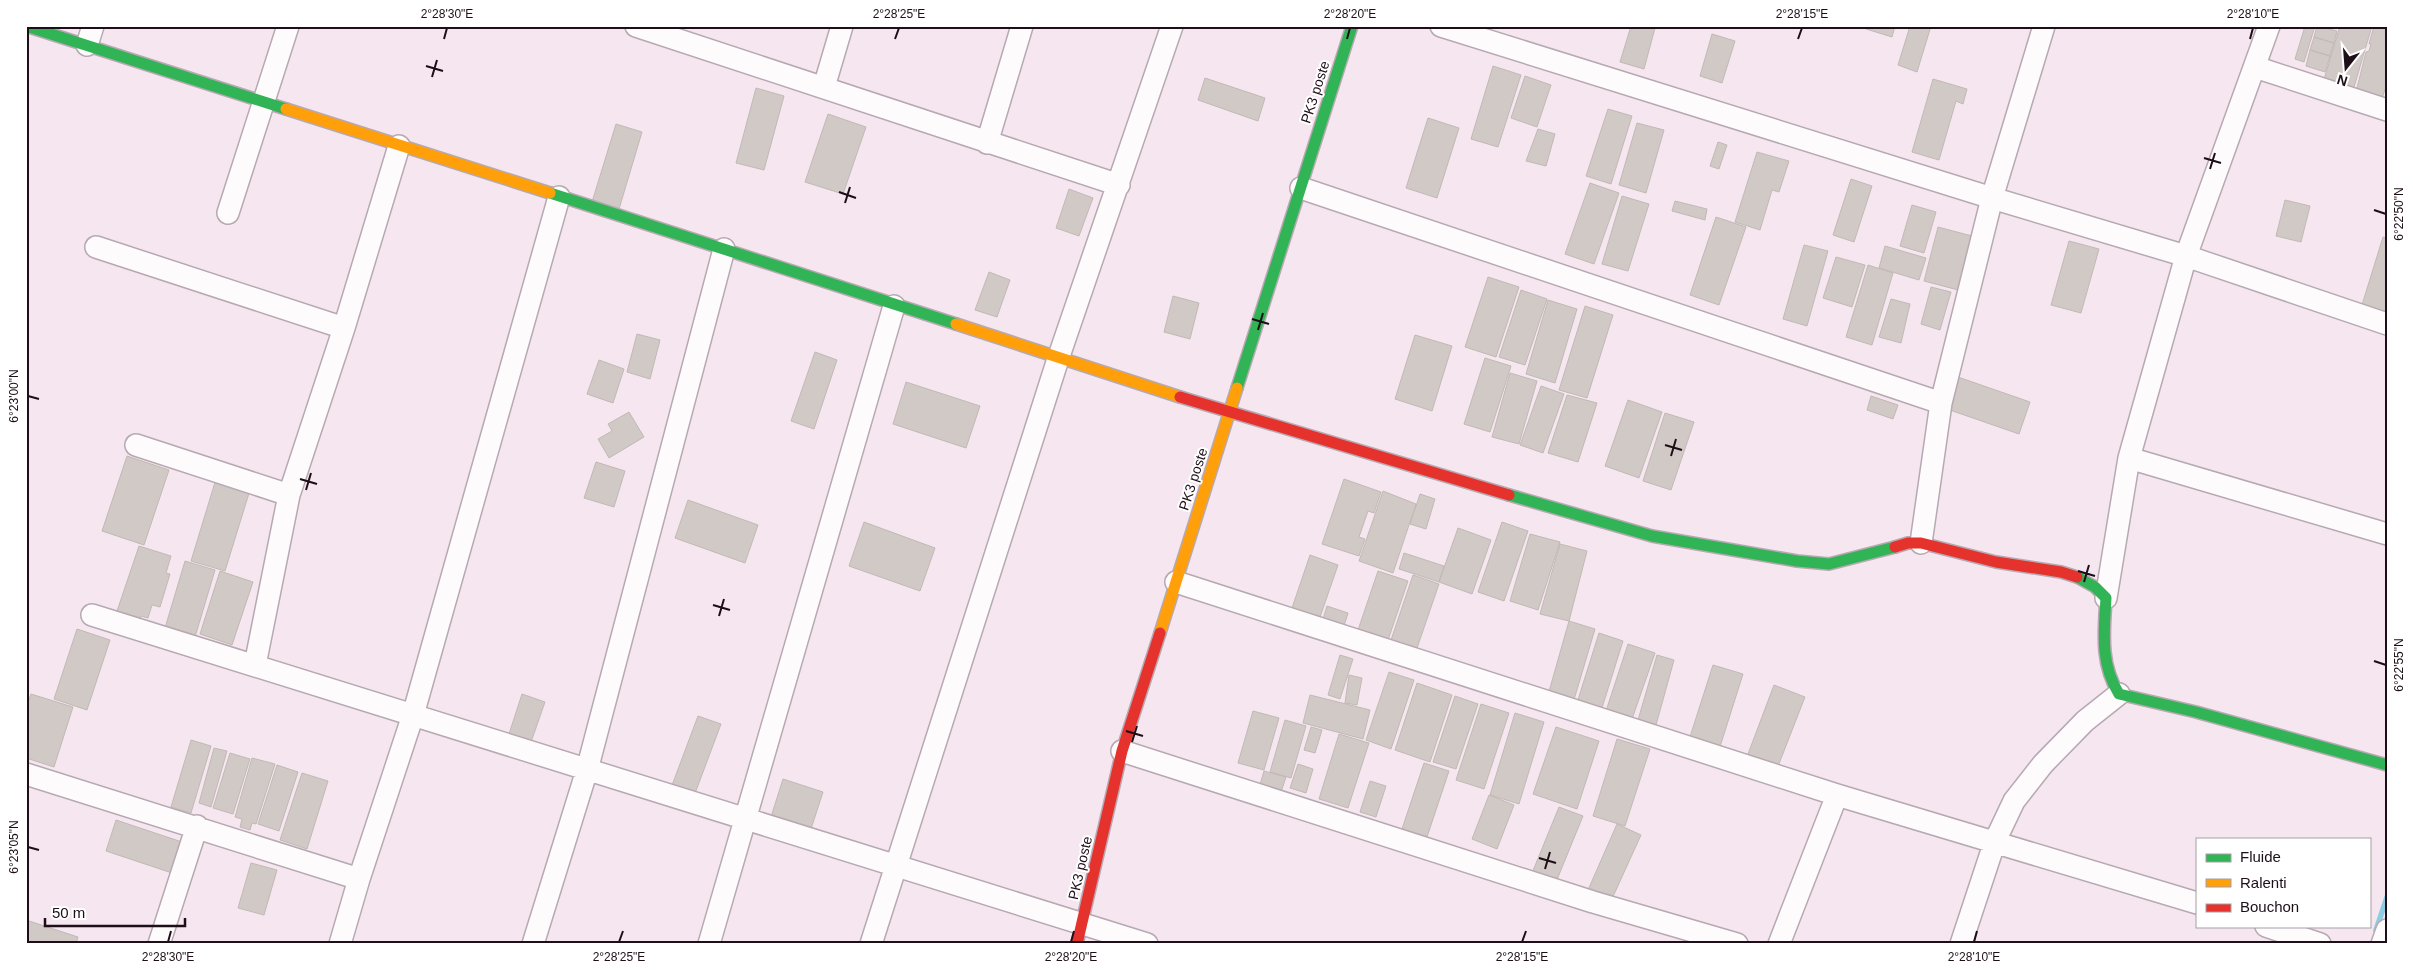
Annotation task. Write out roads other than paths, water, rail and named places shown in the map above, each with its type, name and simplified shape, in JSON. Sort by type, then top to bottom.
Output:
[{"type":"street","points":[[26,26],[90,36],[263,102],[724,249],[1229,414],[1652,536],[1798,561],[1829,564],[1850,560],[1908,543],[1921,542],[2009,565],[2063,571],[2090,583],[2106,598]]},
{"type":"street","points":[[228,212],[288,26]]},
{"type":"street","points":[[636,26],[658,29],[987,143],[1119,185]]},
{"type":"street","points":[[824,87],[842,26]]},
{"type":"street","points":[[987,143],[1022,26]]},
{"type":"street","points":[[871,944],[1058,359],[1172,26]]},
{"type":"street","name":"PK3 poste","points":[[1080,934],[1122,751],[1352,26]]},
{"type":"street","points":[[1441,26],[1992,198],[2186,256],[2387,324]]},
{"type":"street","points":[[1921,542],[1941,403],[1992,198],[2044,26]]},
{"type":"street","points":[[2269,26],[2186,256],[2129,458],[2106,598],[2104,665],[2110,683],[2119,694],[2196,712],[2387,765]]},
{"type":"street","points":[[2255,67],[2387,110]]},
{"type":"street","points":[[254,665],[290,495],[344,328],[399,146]]},
{"type":"street","points":[[1301,188],[1941,403]]},
{"type":"street","points":[[340,944],[359,879],[413,715],[559,197]]},
{"type":"street","points":[[96,247],[344,328]]},
{"type":"street","points":[[532,944],[587,770],[724,249]]},
{"type":"street","points":[[709,944],[894,306]]},
{"type":"street","points":[[136,445],[290,495]]},
{"type":"street","points":[[2129,458],[2387,534]]},
{"type":"street","points":[[1176,582],[1837,795],[2196,903]]},
{"type":"street","points":[[92,615],[896,867],[1080,934],[1147,944]]},
{"type":"street","points":[[1961,944],[1995,841],[2014,801],[2043,764],[2085,721],[2119,694]]},
{"type":"street","points":[[1122,751],[1593,902],[1737,944]]},
{"type":"street","points":[[26,774],[197,826],[359,879]]},
{"type":"street","points":[[1779,944],[1837,795]]},
{"type":"street","points":[[159,944],[197,826]]},
{"type":"street","points":[[2272,928],[2320,944]]},
{"type":"street","points":[[2382,944],[2387,930]]},
{"type":"waterway","points":[[2376,930],[2387,897]]}]
